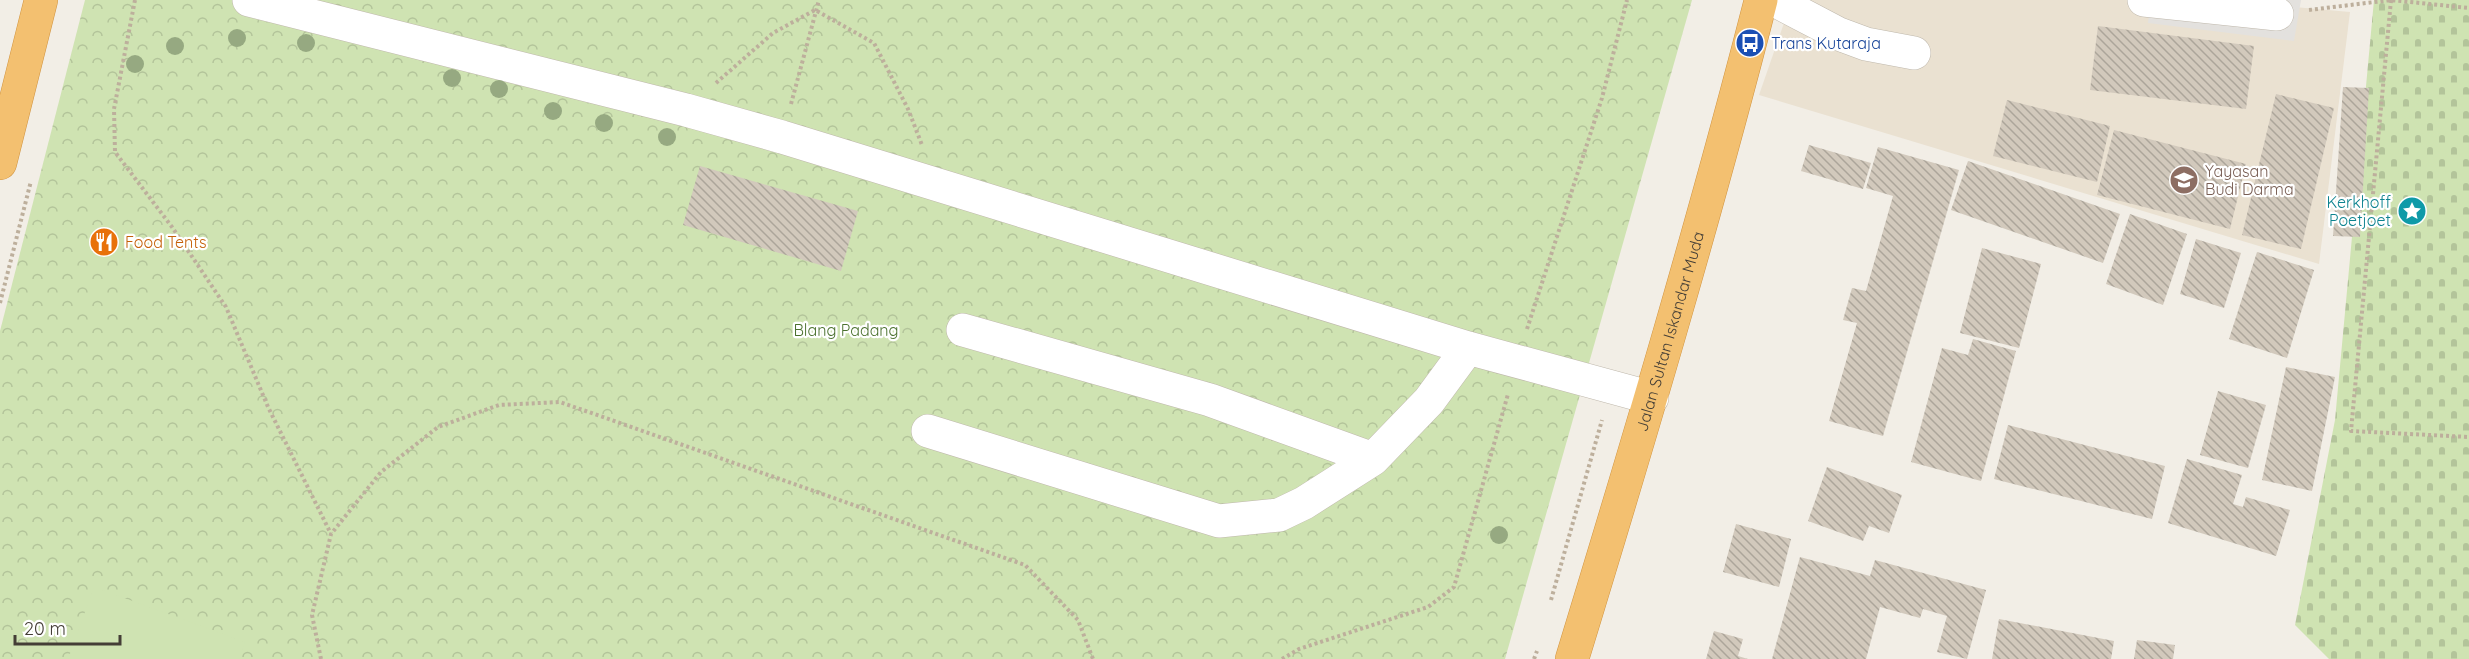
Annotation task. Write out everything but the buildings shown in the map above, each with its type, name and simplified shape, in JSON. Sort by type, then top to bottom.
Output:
[{"type":"highway","points":[[0,163],[41,0]]},
{"type":"highway","name":"Jalan Sultan Iskandar Muda","points":[[1572,659],[1652,398],[1723,147],[1761,0]]},
{"type":"lane","points":[[249,0],[686,110],[782,137],[1468,348],[1652,398]]},
{"type":"lane","points":[[1774,0],[1839,34],[1866,44],[1914,52]]},
{"type":"lane","points":[[2144,0],[2277,14]]},
{"type":"lane","points":[[963,330],[1210,400],[1373,459]]},
{"type":"lane","points":[[928,431],[1219,521],[1279,515],[1304,503],[1373,459],[1429,401],[1468,348]]},
{"type":"path","points":[[135,0],[114,109],[115,152],[172,227],[226,307],[268,407],[331,534]]},
{"type":"path","points":[[782,137],[819,0]]},
{"type":"path","points":[[2391,0],[2351,431],[2469,437]]},
{"type":"path","points":[[2277,14],[2391,0],[2469,8]]},
{"type":"path","points":[[686,110],[773,33],[815,10]]},
{"type":"path","points":[[815,10],[874,43],[908,109],[936,183]]},
{"type":"path","points":[[1550,602],[1612,387]]},
{"type":"path","points":[[321,659],[312,615],[331,534],[381,472],[438,426],[499,405],[560,402],[1025,565],[1078,620],[1093,659]]},
{"type":"path","points":[[1534,659],[1537,648]]},
{"type":"shaded area","name":"Yayasan Budi Darma","points":[[1792,0],[2215,0],[2350,12],[2319,264],[1759,95]]},
{"type":"shaded area","points":[[2151,0],[2301,0],[2294,41],[2148,23]]},
{"type":"green space","name":"Blang Padang","points":[[85,0],[1692,0],[1505,659],[0,659],[0,331]]},
{"type":"green space","name":"Kerkhoff Poetjoet","points":[[2374,0],[2469,0],[2469,659],[2329,659],[2295,625],[2335,420]]},
{"type":"green space","points":[[94,587],[245,642],[239,659],[68,659]]},
{"type":"place","name":"Trans Kutaraja","points":[[1750,43]]},
{"type":"place","name":"Yayasan Budi Darma","points":[[2184,180]]},
{"type":"place","name":"Kerkhoff Poetjoet","points":[[2412,211]]},
{"type":"place","name":"Food Tents","points":[[104,242]]}]
